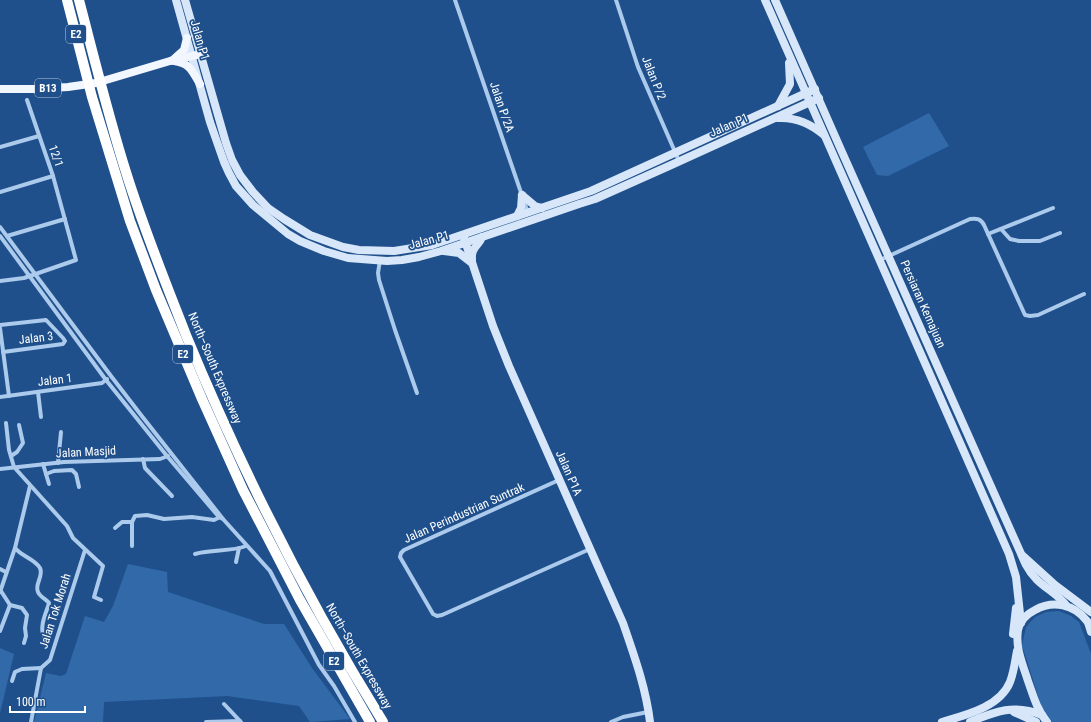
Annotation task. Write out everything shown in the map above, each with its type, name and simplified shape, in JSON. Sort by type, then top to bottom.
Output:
[{"type":"highway","name":"North–South Expressway","points":[[67,0],[92,97],[130,221],[156,290],[202,399],[243,490],[296,593],[370,722]]},
{"type":"highway","name":"North–South Expressway","points":[[79,0],[103,93],[126,173],[164,279],[208,388],[253,485],[303,584],[383,722]]},
{"type":"highway","points":[[364,690],[389,722]]},
{"type":"main road","name":"Jalan P1","points":[[176,0],[210,122],[224,162],[236,186],[253,205],[288,234],[313,247],[348,258],[387,261],[419,257],[441,251],[464,238],[517,216],[530,216],[542,208],[591,191],[815,89]]},
{"type":"main road","name":"Jalan P1","points":[[185,0],[219,119],[232,160],[240,175],[268,208],[284,220],[321,240],[360,250],[394,251],[464,238],[482,237],[530,216],[595,199],[819,98]]},
{"type":"main road","name":"Persiaran Kemajuan","points":[[765,0],[1009,554],[1016,577],[1021,623],[1016,658],[1010,683],[995,700],[977,710],[942,722]]},
{"type":"main road","name":"Persiaran Kemajuan","points":[[775,0],[1030,573],[1034,579],[1089,622]]},
{"type":"main road","points":[[170,61],[181,53],[185,47],[187,38]]},
{"type":"main road","name":"B13","points":[[0,89],[68,87],[96,83],[170,61],[201,54]]},
{"type":"main road","points":[[778,106],[790,84],[791,75],[788,54]]},
{"type":"main road","points":[[170,61],[183,62],[188,65],[200,84]]},
{"type":"main road","points":[[775,118],[793,118],[806,122],[826,137]]},
{"type":"main road","points":[[522,194],[535,206],[542,208]]},
{"type":"main road","points":[[517,216],[521,208],[522,194]]},
{"type":"main road","points":[[473,264],[473,249],[482,237]]},
{"type":"main road","name":"Jalan P1A","points":[[464,238],[493,326],[509,366],[623,623],[634,655],[649,711],[650,722]]},
{"type":"main road","points":[[441,251],[456,252],[463,255],[473,264]]},
{"type":"main road","points":[[1021,554],[1055,585],[1091,612]]},
{"type":"main road","points":[[1016,658],[1012,646],[1017,596]]},
{"type":"main road","points":[[1021,623],[1025,617],[1038,608],[1053,604],[1066,605]]},
{"type":"main road","points":[[1089,622],[1091,632]]},
{"type":"main road","points":[[1018,647],[1042,720]]},
{"type":"main road","points":[[970,722],[997,712],[1008,710],[1022,710],[1042,720]]},
{"type":"street","name":"Jalan P/2A","points":[[455,0],[530,216]]},
{"type":"street","name":"Jalan P/2","points":[[616,0],[638,66],[679,161]]},
{"type":"street","name":"12/1","points":[[27,100],[53,176],[76,260],[35,274]]},
{"type":"street","points":[[0,147],[39,136]]},
{"type":"street","points":[[0,192],[53,176]]},
{"type":"street","points":[[988,234],[1054,208]]},
{"type":"street","points":[[7,236],[65,219]]},
{"type":"street","points":[[880,260],[974,219],[982,222],[1025,315],[1038,315],[1084,294]]},
{"type":"street","points":[[0,227],[169,455]]},
{"type":"street","points":[[1001,229],[1010,239],[1024,241],[1045,240],[1060,234]]},
{"type":"street","points":[[0,236],[106,380],[221,517],[270,571],[319,665],[334,686],[354,722]]},
{"type":"street","points":[[380,260],[378,273],[379,280],[394,330],[417,393]]},
{"type":"street","points":[[0,281],[24,278],[35,274]]},
{"type":"street","name":"Jalan 3","points":[[0,325],[46,320],[64,338],[63,344],[3,352]]},
{"type":"street","points":[[0,328],[9,396]]},
{"type":"street","name":"Jalan 1","points":[[0,397],[102,383],[110,376]]},
{"type":"street","points":[[38,392],[41,418]]},
{"type":"street","points":[[6,423],[14,467],[67,526],[73,538],[103,566],[94,596],[101,600]]},
{"type":"street","points":[[11,456],[17,452],[23,443],[19,425]]},
{"type":"street","points":[[58,462],[61,432]]},
{"type":"street","name":"Jalan Masjid","points":[[0,470],[58,462],[160,459],[169,455]]},
{"type":"street","points":[[142,460],[145,468],[172,496]]},
{"type":"street","points":[[43,464],[49,484]]},
{"type":"street","points":[[46,474],[54,471],[72,470],[76,474],[79,487]]},
{"type":"street","name":"Jalan Perindustrian Suntrak","points":[[559,480],[404,550],[400,557],[433,614],[437,616],[590,549]]},
{"type":"street","points":[[24,643],[26,636],[25,628],[27,615],[22,608],[10,604],[1,591],[15,548],[30,486]]},
{"type":"street","points":[[132,546],[132,522],[135,516],[138,515],[164,518],[192,517],[214,520],[221,517]]},
{"type":"street","points":[[115,528],[122,522],[132,522]]},
{"type":"street","points":[[195,554],[246,546]]},
{"type":"street","points":[[15,548],[18,552],[39,566],[42,572],[37,588],[38,592],[49,603],[42,627],[44,637]]},
{"type":"street","points":[[236,562],[239,548]]},
{"type":"street","name":"Jalan Tok Morah","points":[[31,722],[41,668],[50,660],[85,550]]},
{"type":"street","points":[[0,569],[6,572]]},
{"type":"street","points":[[0,631],[10,604]]},
{"type":"street","points":[[12,681],[15,672],[22,669],[41,668]]},
{"type":"street","points":[[224,704],[241,722]]},
{"type":"street","points":[[611,722],[623,717],[649,711]]},
{"type":"street","points":[[206,722],[241,722]]},
{"type":"shaded area","points":[[929,113],[949,146],[888,176],[877,175],[863,147]]},
{"type":"shaded area","points":[[128,564],[167,572],[168,592],[264,624],[284,624],[312,668],[350,719],[310,722],[299,706],[227,696],[104,702],[103,722],[34,722],[46,673],[61,676],[66,674],[85,616],[104,622],[113,606]]},
{"type":"shaded area","points":[[1059,611],[1071,616],[1079,622],[1091,654],[1091,722],[1052,722],[1043,712],[1022,645],[1026,627],[1035,617],[1046,612]]},
{"type":"shaded area","points":[[0,648],[14,654],[0,713]]}]
